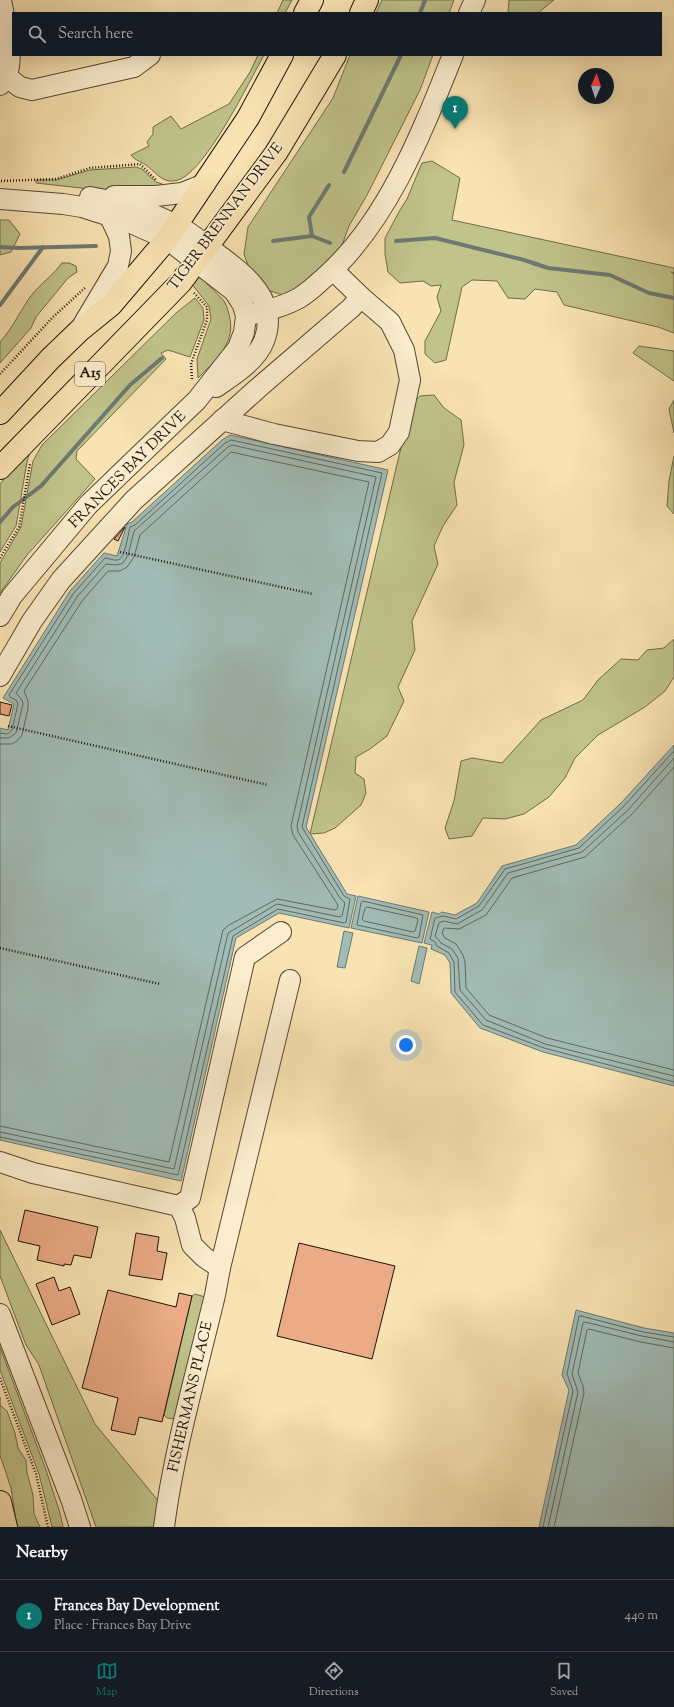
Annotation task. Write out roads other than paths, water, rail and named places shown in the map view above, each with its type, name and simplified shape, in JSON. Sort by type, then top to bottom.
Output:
[{"type":"main road","points":[[306,12],[312,0]]},
{"type":"main road","points":[[360,12],[366,0]]},
{"type":"main road","points":[[0,412],[50,359],[79,331],[111,305],[172,232],[248,118],[281,56]]},
{"type":"main road","name":"TIGER BRENNAN DRIVE","points":[[0,468],[181,282],[276,153],[334,56]]},
{"type":"main road","points":[[0,1502],[6,1527]]},
{"type":"street","points":[[1,0],[10,60],[4,81],[32,90],[134,67],[149,56]]},
{"type":"street","points":[[470,12],[475,0]]},
{"type":"street","points":[[202,254],[238,296],[243,305],[246,316],[280,307],[300,298],[333,270],[359,241],[388,196],[409,156],[452,56]]},
{"type":"street","points":[[0,194],[29,192],[156,196],[182,193],[205,184]]},
{"type":"street","points":[[70,194],[105,200],[154,215],[172,232],[202,254],[250,281],[260,295],[266,311]]},
{"type":"street","points":[[0,199],[63,204],[172,232]]},
{"type":"street","points":[[79,331],[118,266],[121,251],[119,236],[109,215]]},
{"type":"street","points":[[222,420],[274,434],[358,451],[378,452],[390,445],[399,432],[410,380],[404,350],[390,322],[333,270]]},
{"type":"street","points":[[0,676],[32,621],[61,580],[134,500],[222,420],[351,308],[361,297]]},
{"type":"street","name":"FRANCES BAY DRIVE","points":[[197,400],[240,370],[258,352],[266,332],[266,311]]},
{"type":"street","name":"FRANCES BAY DRIVE","points":[[0,616],[12,596],[88,505],[197,400],[238,348],[244,332],[246,316]]},
{"type":"street","points":[[0,1162],[33,1173],[179,1206],[190,1198],[245,957],[282,932]]},
{"type":"street","name":"FISHERMANS PLACE","points":[[164,1527],[168,1497],[220,1268],[290,980]]},
{"type":"street","points":[[179,1206],[192,1245],[204,1257],[220,1268]]},
{"type":"street","points":[[0,1314],[71,1499],[80,1527]]},
{"type":"water","points":[[230,435],[388,470],[306,827],[347,894],[356,896],[349,928],[279,913],[236,938],[181,1181],[0,1140],[0,728],[8,730],[14,704],[3,698],[70,591],[104,553],[117,556],[127,524],[132,522],[222,440]]},
{"type":"water","points":[[674,745],[674,1086],[543,1052],[480,1028],[451,993],[450,963],[445,955],[431,949],[432,945],[424,943],[432,912],[439,914],[442,912],[455,915],[477,903],[502,866],[576,845],[621,803]]},
{"type":"water","points":[[358,896],[429,912],[422,943],[351,928]]},
{"type":"water","points":[[344,931],[353,933],[345,968],[337,967]]},
{"type":"water","points":[[419,946],[427,948],[419,984],[411,981]]},
{"type":"water","points":[[576,1310],[644,1328],[674,1333],[674,1527],[539,1527],[569,1390],[562,1375]]},
{"type":"waterway","points":[[420,12],[425,0]]},
{"type":"waterway","points":[[344,172],[401,56]]},
{"type":"waterway","points":[[312,236],[309,217],[329,185]]},
{"type":"waterway","points":[[273,241],[312,236],[330,243]]},
{"type":"waterway","points":[[396,241],[435,238],[524,260],[548,268],[610,275],[649,293],[674,298]]},
{"type":"waterway","points":[[0,247],[96,246]]},
{"type":"waterway","points":[[0,305],[43,247]]},
{"type":"waterway","points":[[0,522],[13,507],[41,486],[130,385],[162,358]]},
{"type":"place","name":"Frances Bay Development","points":[[455,129]]}]
